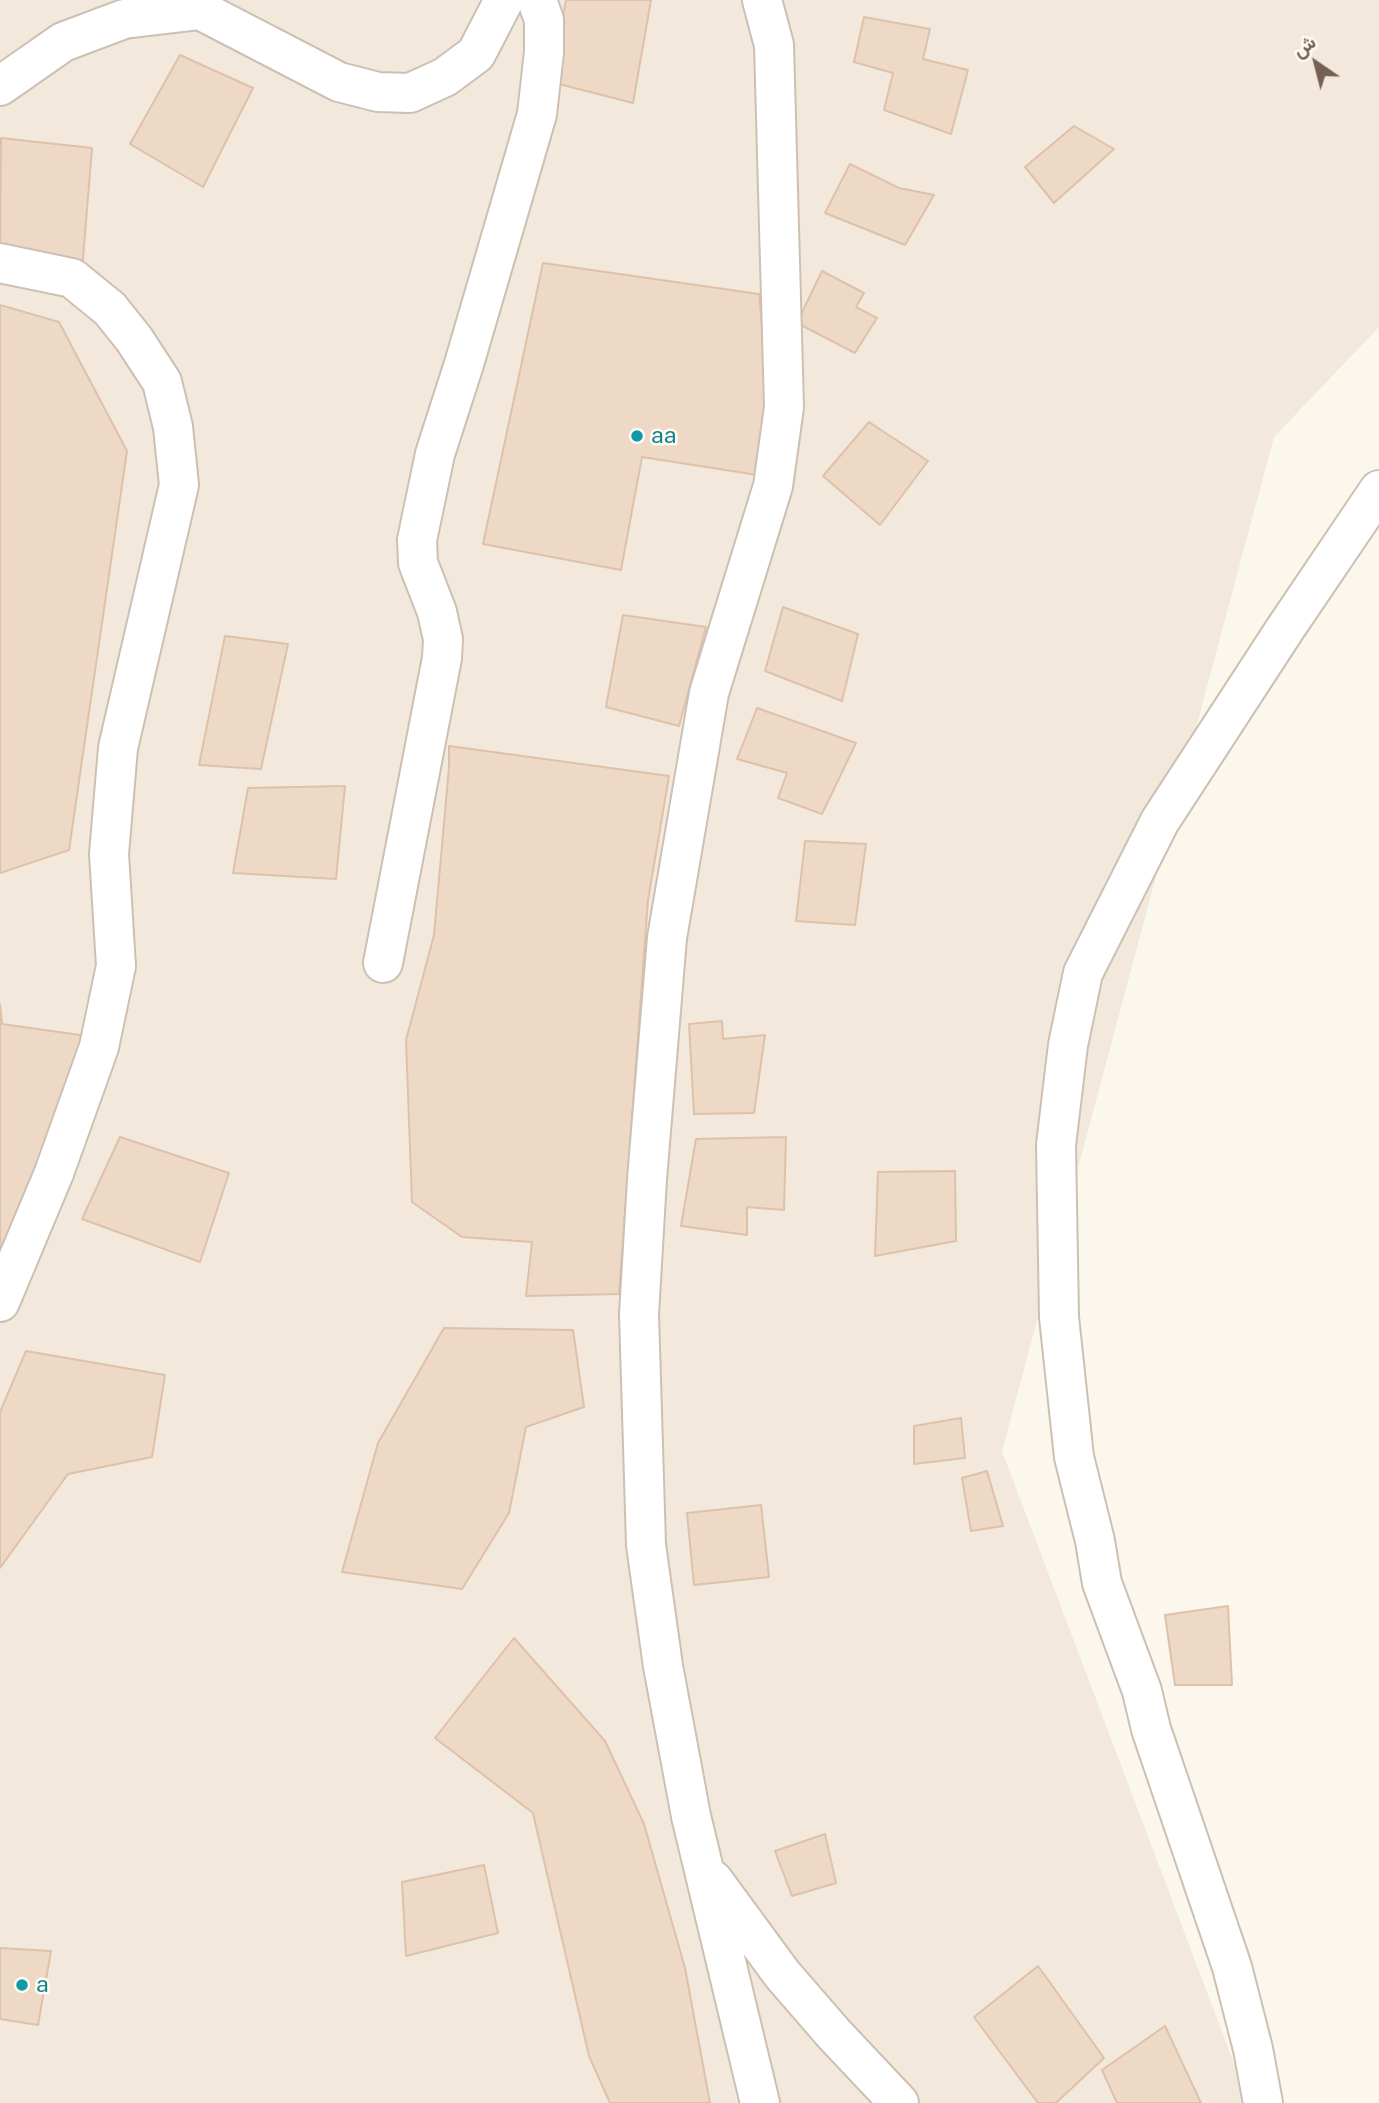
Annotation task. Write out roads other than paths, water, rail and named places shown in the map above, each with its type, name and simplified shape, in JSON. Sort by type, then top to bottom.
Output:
[{"type":"street","points":[[0,86],[63,42],[124,19],[197,5],[339,82],[378,92],[410,93],[445,77],[476,54],[504,0]]},
{"type":"street","points":[[383,962],[442,658],[443,639],[437,612],[418,563],[417,540],[435,454],[537,114],[544,52],[544,20],[537,0]]},
{"type":"street","points":[[760,2103],[691,1816],[663,1666],[646,1545],[639,1314],[667,938],[709,693],[773,486],[784,407],[774,45],[762,0]]},
{"type":"street","points":[[0,264],[72,278],[110,309],[134,339],[162,382],[173,427],[179,485],[118,748],[109,855],[116,966],[99,1047],[54,1173],[0,1302]]},
{"type":"street","points":[[1263,2103],[1253,2049],[1232,1967],[1160,1755],[1142,1691],[1102,1583],[1095,1541],[1074,1457],[1059,1317],[1056,1145],[1068,1045],[1083,974],[1160,821],[1284,629],[1379,490]]},
{"type":"street","points":[[704,1867],[782,1974],[899,2103]]},
{"type":"place","name":"aa","points":[[637,436]]},
{"type":"place","name":"a","points":[[22,1985]]}]
